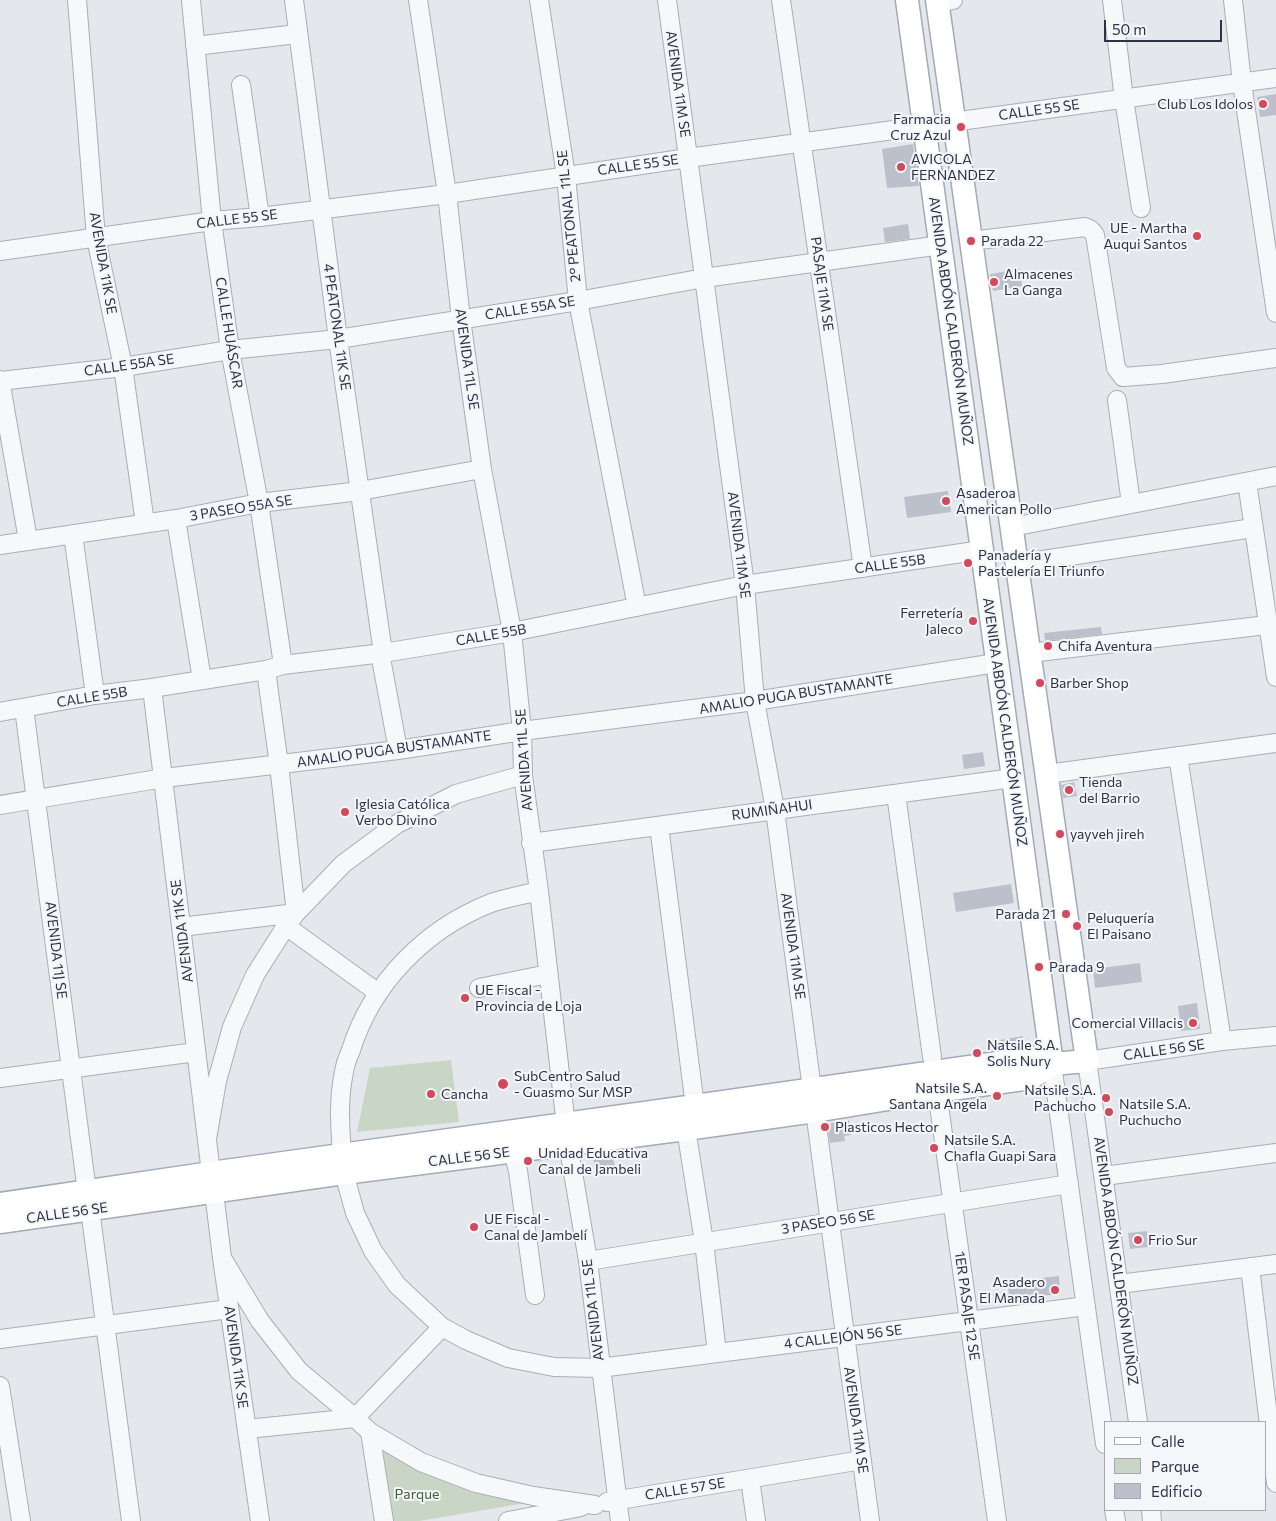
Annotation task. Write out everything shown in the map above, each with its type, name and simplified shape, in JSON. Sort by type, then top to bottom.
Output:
[{"type":"main road","name":"AVENIDA ABDÓN CALDERÓN MUÑOZ","points":[[907,0],[1052,1064]]},
{"type":"main road","name":"AVENIDA ABDÓN CALDERÓN MUÑOZ","points":[[942,1],[954,122],[1087,1061]]},
{"type":"main road","name":"CALLE 56 SE","points":[[343,1164],[513,1151],[567,1134],[686,1129],[814,1100],[1033,1058],[1052,1064],[1087,1061]]},
{"type":"main road","name":"CALLE 56 SE","points":[[0,1204],[89,1200],[567,1134],[695,1106],[937,1091],[1031,1078],[1052,1064]]},
{"type":"main road","name":"CALLE 56 SE","points":[[0,1222],[89,1200]]},
{"type":"street","name":"AVENIDA 11K SE","points":[[77,0],[96,238],[123,367],[145,523]]},
{"type":"street","name":"CALLE HUÁSCAR","points":[[191,0],[212,221],[230,350],[259,503],[283,665]]},
{"type":"street","name":"4 PEATONAL 11K SE","points":[[294,0],[338,339],[382,653],[398,750]]},
{"type":"street","name":"AVENIDA 11L SE","points":[[418,0],[447,194],[460,319],[482,469],[512,632],[522,731],[523,775],[531,843],[539,891],[567,1134],[588,1261],[620,1521]]},
{"type":"street","name":"2° PEATONAL 11L SE","points":[[539,0],[566,176],[578,301],[637,608]]},
{"type":"street","name":"AVENIDA 11M SE","points":[[667,0],[745,585],[755,701],[775,810],[870,1521]]},
{"type":"street","name":"PASAJE 11M SE","points":[[781,0],[863,568]]},
{"type":"street","points":[[1112,0],[1124,99],[1141,208]]},
{"type":"street","points":[[1233,0],[1242,83],[1276,313]]},
{"type":"street","points":[[196,46],[298,34]]},
{"type":"street","name":"CALLE 55 SE","points":[[0,251],[212,221],[260,217],[447,194],[688,158],[1276,78]]},
{"type":"street","points":[[242,85],[260,217]]},
{"type":"street","points":[[971,241],[1085,227],[1091,230],[1095,235],[1116,368],[1123,377],[1162,374],[1276,358]]},
{"type":"street","name":"CALLE 55A SE","points":[[0,380],[123,367],[230,350],[338,339],[578,301],[704,278],[941,245]]},
{"type":"street","points":[[0,380],[28,540]]},
{"type":"street","points":[[1117,400],[1131,504]]},
{"type":"street","name":"3 PASEO 55A SE","points":[[0,545],[176,519],[259,503],[360,491],[482,469]]},
{"type":"street","points":[[1012,527],[1276,476]]},
{"type":"street","points":[[1246,482],[1272,625],[1276,677]]},
{"type":"street","points":[[176,519],[202,680]]},
{"type":"street","points":[[1017,564],[1253,528]]},
{"type":"street","points":[[73,534],[96,695]]},
{"type":"street","name":"CALLE 55B","points":[[0,712],[96,695],[266,670],[283,665],[382,653],[512,632],[745,585],[982,550]]},
{"type":"street","points":[[1030,653],[1272,625]]},
{"type":"street","name":"AMALIO PUGA BUSTAMANTE","points":[[0,804],[164,778],[398,750],[522,731],[755,701],[996,662]]},
{"type":"street","points":[[266,670],[279,765],[291,920]]},
{"type":"street","name":"AVENIDA 11K SE","points":[[152,688],[212,1183],[260,1521]]},
{"type":"street","name":"AVENIDA 11J SE","points":[[24,708],[131,1521]]},
{"type":"street","points":[[1047,774],[1276,743]]},
{"type":"street","points":[[1178,756],[1222,1042]]},
{"type":"street","points":[[207,1139],[217,1081],[232,1027],[255,975],[291,920],[343,864],[397,824],[456,794],[523,775]]},
{"type":"street","name":"RUMIÑAHUI","points":[[531,843],[1013,778]]},
{"type":"street","points":[[896,794],[932,1057]]},
{"type":"street","points":[[659,826],[695,1106]]},
{"type":"street","name":"4 CALLEJÓN 56 SE","points":[[539,891],[491,903],[447,924],[409,955],[377,992],[357,1030],[344,1070],[339,1113],[343,1164],[355,1213],[373,1251],[398,1285],[442,1327],[466,1340],[508,1358],[554,1367],[600,1368],[1086,1306]]},
{"type":"street","points":[[181,927],[291,920],[377,992]]},
{"type":"street","points":[[479,988],[548,974]]},
{"type":"street","name":"CALLE 56 SE","points":[[1087,1061],[1276,1036]]},
{"type":"street","points":[[0,1078],[196,1052]]},
{"type":"street","name":"AVENIDA ABDÓN CALDERÓN MUÑOZ","points":[[1087,1061],[1138,1421]]},
{"type":"street","name":"AVENIDA ABDÓN CALDERÓN MUÑOZ","points":[[1052,1064],[1104,1437]]},
{"type":"street","name":"1ER PASAJE 12 SE","points":[[937,1091],[997,1521]]},
{"type":"street","points":[[686,1129],[704,1242],[717,1353]]},
{"type":"street","points":[[513,1151],[518,1170],[535,1295]]},
{"type":"street","points":[[1104,1176],[1276,1153]]},
{"type":"street","name":"3 PASEO 56 SE","points":[[588,1261],[1069,1184]]},
{"type":"street","points":[[222,1258],[260,1320],[299,1371],[370,1432],[421,1462],[476,1483],[533,1496],[595,1505]]},
{"type":"street","points":[[1119,1284],[1276,1264]]},
{"type":"street","points":[[1250,1267],[1276,1483]]},
{"type":"street","points":[[0,1339],[229,1309]]},
{"type":"street","points":[[247,1428],[356,1418],[442,1327]]},
{"type":"street","points":[[0,1386],[21,1521]]},
{"type":"street","points":[[370,1432],[384,1521]]},
{"type":"street","name":"CALLE 57 SE","points":[[508,1521],[617,1500],[862,1460]]},
{"type":"street","points":[[750,1479],[756,1521]]},
{"type":"green space","points":[[451,1060],[459,1122],[357,1132],[370,1068]]},
{"type":"green space","name":"Parque","points":[[382,1444],[532,1502],[419,1521],[393,1521]]},
{"type":"building","points":[[1276,94],[1276,115],[1260,117],[1257,97]]},
{"type":"building","name":"AVICOLA FERNANDEZ","points":[[913,144],[919,186],[887,188],[882,149]]},
{"type":"building","points":[[908,224],[910,239],[885,242],[883,228]]},
{"type":"building","points":[[1020,269],[1022,286],[993,291],[990,274]]},
{"type":"building","points":[[948,491],[951,512],[907,518],[904,497]]},
{"type":"building","points":[[1101,627],[1102,634],[1045,641],[1044,633]]},
{"type":"building","points":[[983,752],[985,766],[964,769],[962,755]]},
{"type":"building","name":"Tienda del Barrio","points":[[1074,782],[1077,796],[1063,798],[1061,785]]},
{"type":"building","points":[[1011,884],[1014,903],[956,912],[953,893]]},
{"type":"building","points":[[1140,963],[1142,982],[1095,988],[1093,969]]},
{"type":"building","points":[[1197,1003],[1200,1029],[1181,1031],[1178,1006]]},
{"type":"building","points":[[1023,1036],[1024,1046],[1001,1049],[1000,1040]]},
{"type":"building","points":[[849,1120],[851,1135],[844,1136],[845,1141],[830,1143],[827,1124]]},
{"type":"building","points":[[612,1152],[615,1168],[596,1172],[592,1154]]},
{"type":"building","name":"Frio Sur","points":[[1147,1231],[1148,1247],[1130,1249],[1128,1233]]},
{"type":"building","points":[[1059,1276],[1060,1294],[1009,1299],[1008,1282]]},
{"type":"place","name":"Club Los Idolos","points":[[1263,104]]},
{"type":"place","name":"Farmacia Cruz Azul","points":[[961,127]]},
{"type":"place","name":"AVICOLA FERNANDEZ","points":[[901,167]]},
{"type":"place","name":"UE - Martha Auqui Santos","points":[[1197,236]]},
{"type":"place","name":"Parada 22","points":[[971,241]]},
{"type":"place","name":"Almacenes La Ganga","points":[[994,282]]},
{"type":"place","name":"Asaderoa American Pollo","points":[[946,501]]},
{"type":"place","name":"Panadería y Pastelería El Triunfo","points":[[968,563]]},
{"type":"place","name":"Ferretería Jaleco","points":[[973,621]]},
{"type":"place","name":"Chifa Aventura","points":[[1048,646]]},
{"type":"place","name":"Barber Shop","points":[[1040,683]]},
{"type":"place","name":"Tienda del Barrio","points":[[1069,790]]},
{"type":"place","name":"Iglesia Católica Verbo Divino","points":[[345,812]]},
{"type":"place","name":"yayveh jireh","points":[[1060,834]]},
{"type":"place","name":"Parada 21","points":[[1066,914]]},
{"type":"place","name":"Peluquería El Paisano","points":[[1077,926]]},
{"type":"place","name":"Parada 9","points":[[1039,967]]},
{"type":"place","name":"UE Fiscal - Provincia de Loja","points":[[465,998]]},
{"type":"place","name":"Comercial Villacis","points":[[1193,1023]]},
{"type":"place","name":"Natsile S.A. Solis Nury","points":[[977,1053]]},
{"type":"place","name":"SubCentro Salud - Guasmo Sur MSP","points":[[503,1084]]},
{"type":"place","name":"Cancha","points":[[431,1094]]},
{"type":"place","name":"Natsile S.A. Santana Angela","points":[[997,1096]]},
{"type":"place","name":"Natsile S.A. Pachucho","points":[[1106,1098]]},
{"type":"place","name":"Natsile S.A. Puchucho","points":[[1109,1112]]},
{"type":"place","name":"Plasticos Hector","points":[[825,1127]]},
{"type":"place","name":"Natsile S.A. Chafla Guapi Sara","points":[[934,1148]]},
{"type":"place","name":"Unidad Educativa Canal de Jambeli","points":[[528,1161]]},
{"type":"place","name":"UE Fiscal - Canal de Jambelí","points":[[474,1227]]},
{"type":"place","name":"Frio Sur","points":[[1138,1240]]},
{"type":"place","name":"Asadero El Manada","points":[[1055,1290]]}]
